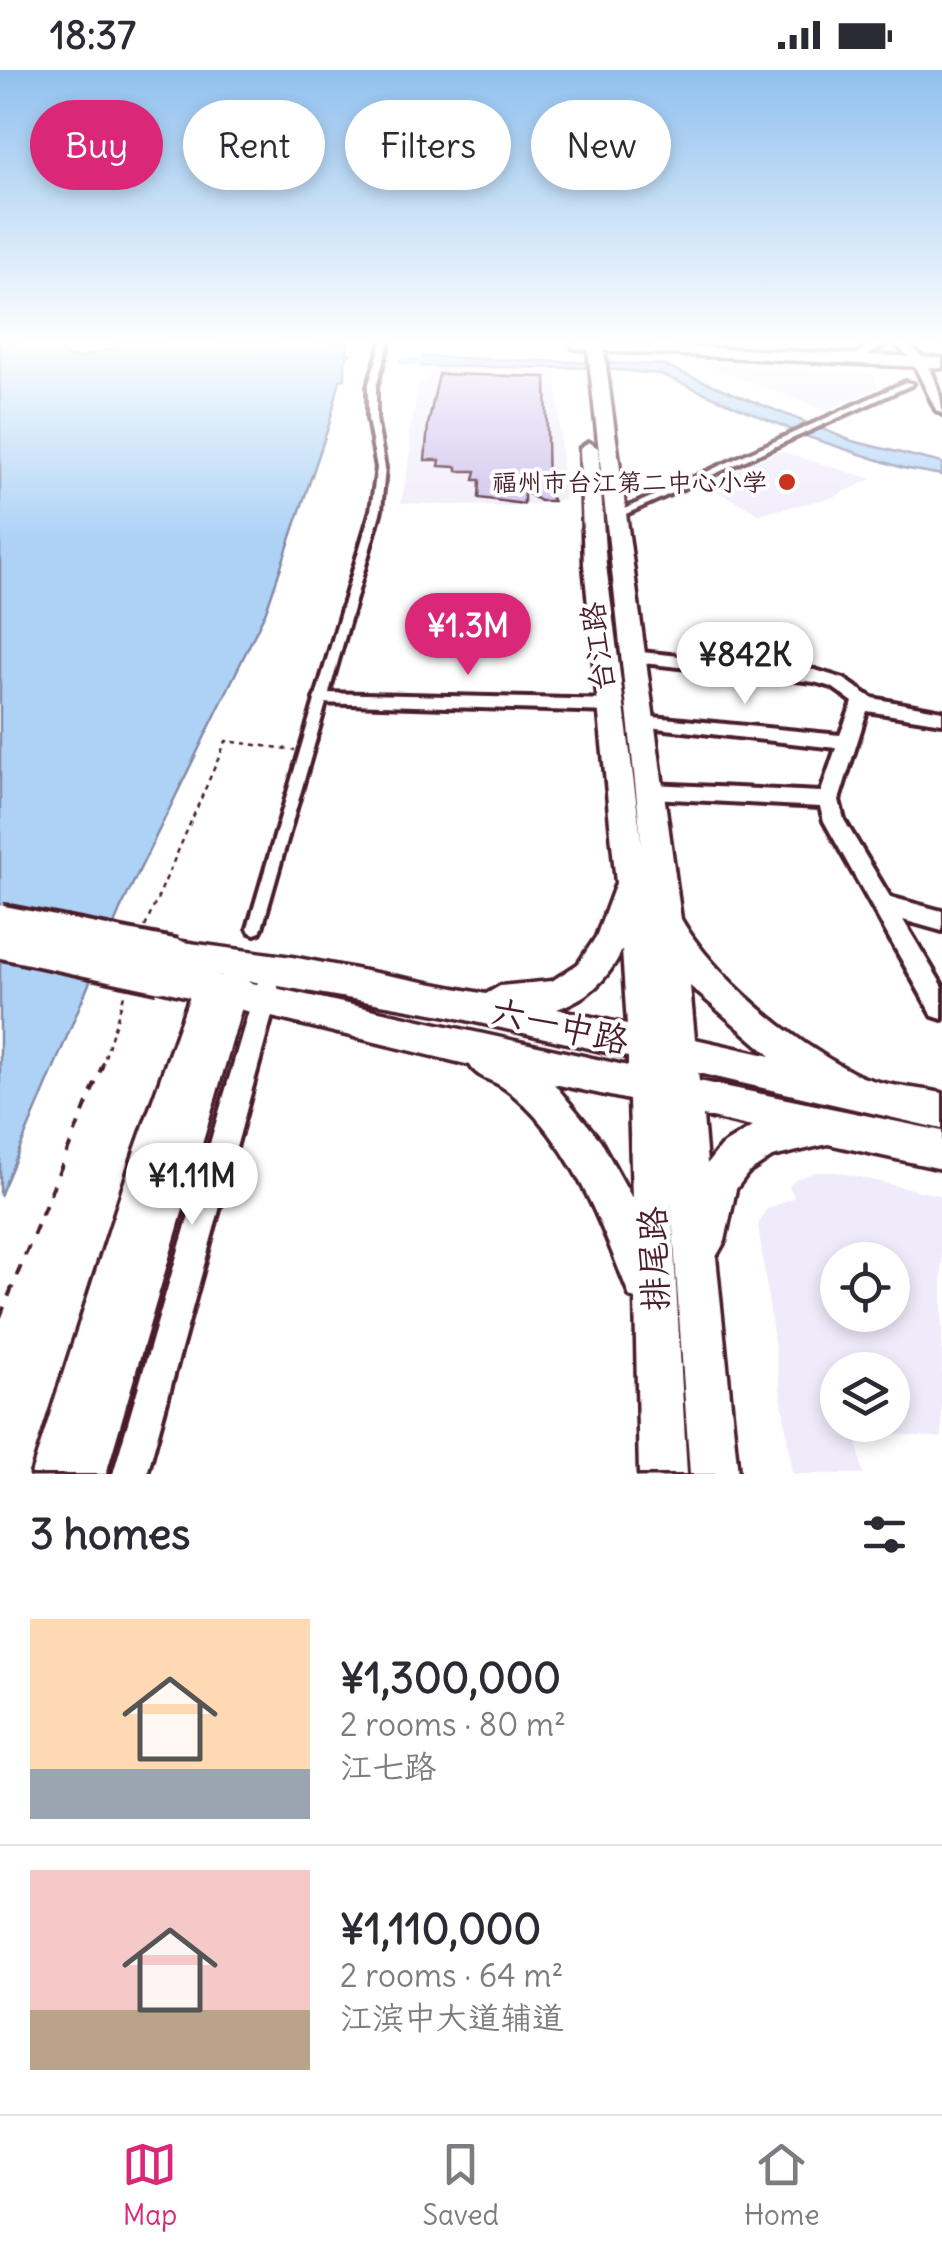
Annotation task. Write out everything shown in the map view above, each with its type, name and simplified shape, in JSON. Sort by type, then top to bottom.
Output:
[{"type":"main road","name":"台江路","points":[[591,408],[612,706],[633,874],[663,1048]]},
{"type":"main road","name":"台江路","points":[[596,408],[614,516],[664,910],[663,1048]]},
{"type":"main road","points":[[449,1000],[542,998],[592,976],[610,948],[633,874]]},
{"type":"main road","points":[[664,910],[684,952],[744,1015],[848,1111],[808,1131],[768,1138],[741,1152],[724,1170],[714,1190],[706,1232],[700,1317]]},
{"type":"main road","points":[[0,921],[251,986]]},
{"type":"main road","points":[[0,942],[168,966]]},
{"type":"main road","points":[[52,1474],[151,1153],[251,986]]},
{"type":"main road","points":[[85,1474],[251,986]]},
{"type":"main road","name":"六一中路","points":[[251,986],[449,1000],[663,1048],[848,1111],[942,1150]]},
{"type":"main road","name":"六一中路","points":[[251,986],[436,1042],[665,1093],[848,1111],[942,1111]]},
{"type":"main road","points":[[436,1042],[498,1064],[536,1094],[572,1134],[609,1188],[654,1310]]},
{"type":"main road","name":"排尾路","points":[[663,1048],[665,1093],[654,1310],[663,1474]]},
{"type":"main road","name":"排尾路","points":[[665,1093],[700,1317],[714,1474]]},
{"type":"street","points":[[255,928],[379,495],[380,458],[372,408]]},
{"type":"street","points":[[614,516],[857,408]]},
{"type":"street","points":[[630,657],[816,676],[838,683],[861,708],[942,717]]},
{"type":"street","points":[[323,699],[612,706]]},
{"type":"street","points":[[861,708],[829,800],[834,821],[942,1008]]},
{"type":"street","points":[[639,720],[846,742]]},
{"type":"street","points":[[651,791],[829,800]]},
{"type":"street","points":[[880,904],[942,921]]},
{"type":"street","points":[[130,1474],[251,986]]},
{"type":"path","points":[[143,932],[226,741],[306,751]]},
{"type":"path","points":[[0,1317],[97,1082],[126,988]]},
{"type":"shaded area","points":[[415,408],[558,408],[564,500],[511,507],[401,503],[411,451],[409,434]]},
{"type":"shaded area","name":"福州市台江第二中心小学","points":[[777,452],[872,479],[834,497],[759,514],[708,486],[709,481]]},
{"type":"shaded area","points":[[815,1172],[836,1172],[942,1196],[942,1438],[910,1435],[910,1352],[820,1352],[820,1442],[857,1442],[863,1474],[792,1474],[758,1225],[766,1210],[794,1197],[789,1186]]},
{"type":"water","points":[[0,408],[333,408],[266,611],[120,910],[0,1196]]},
{"type":"water","points":[[739,408],[769,408],[852,441],[942,463],[942,475],[903,468],[811,438]]},
{"type":"building","points":[[432,408],[547,408],[548,494],[553,501],[540,501],[524,491],[524,504],[479,498],[476,471],[457,471],[457,467],[439,466],[440,460],[425,460]]},
{"type":"place","name":"福州市台江第二中心小学","points":[[787,482]]}]
